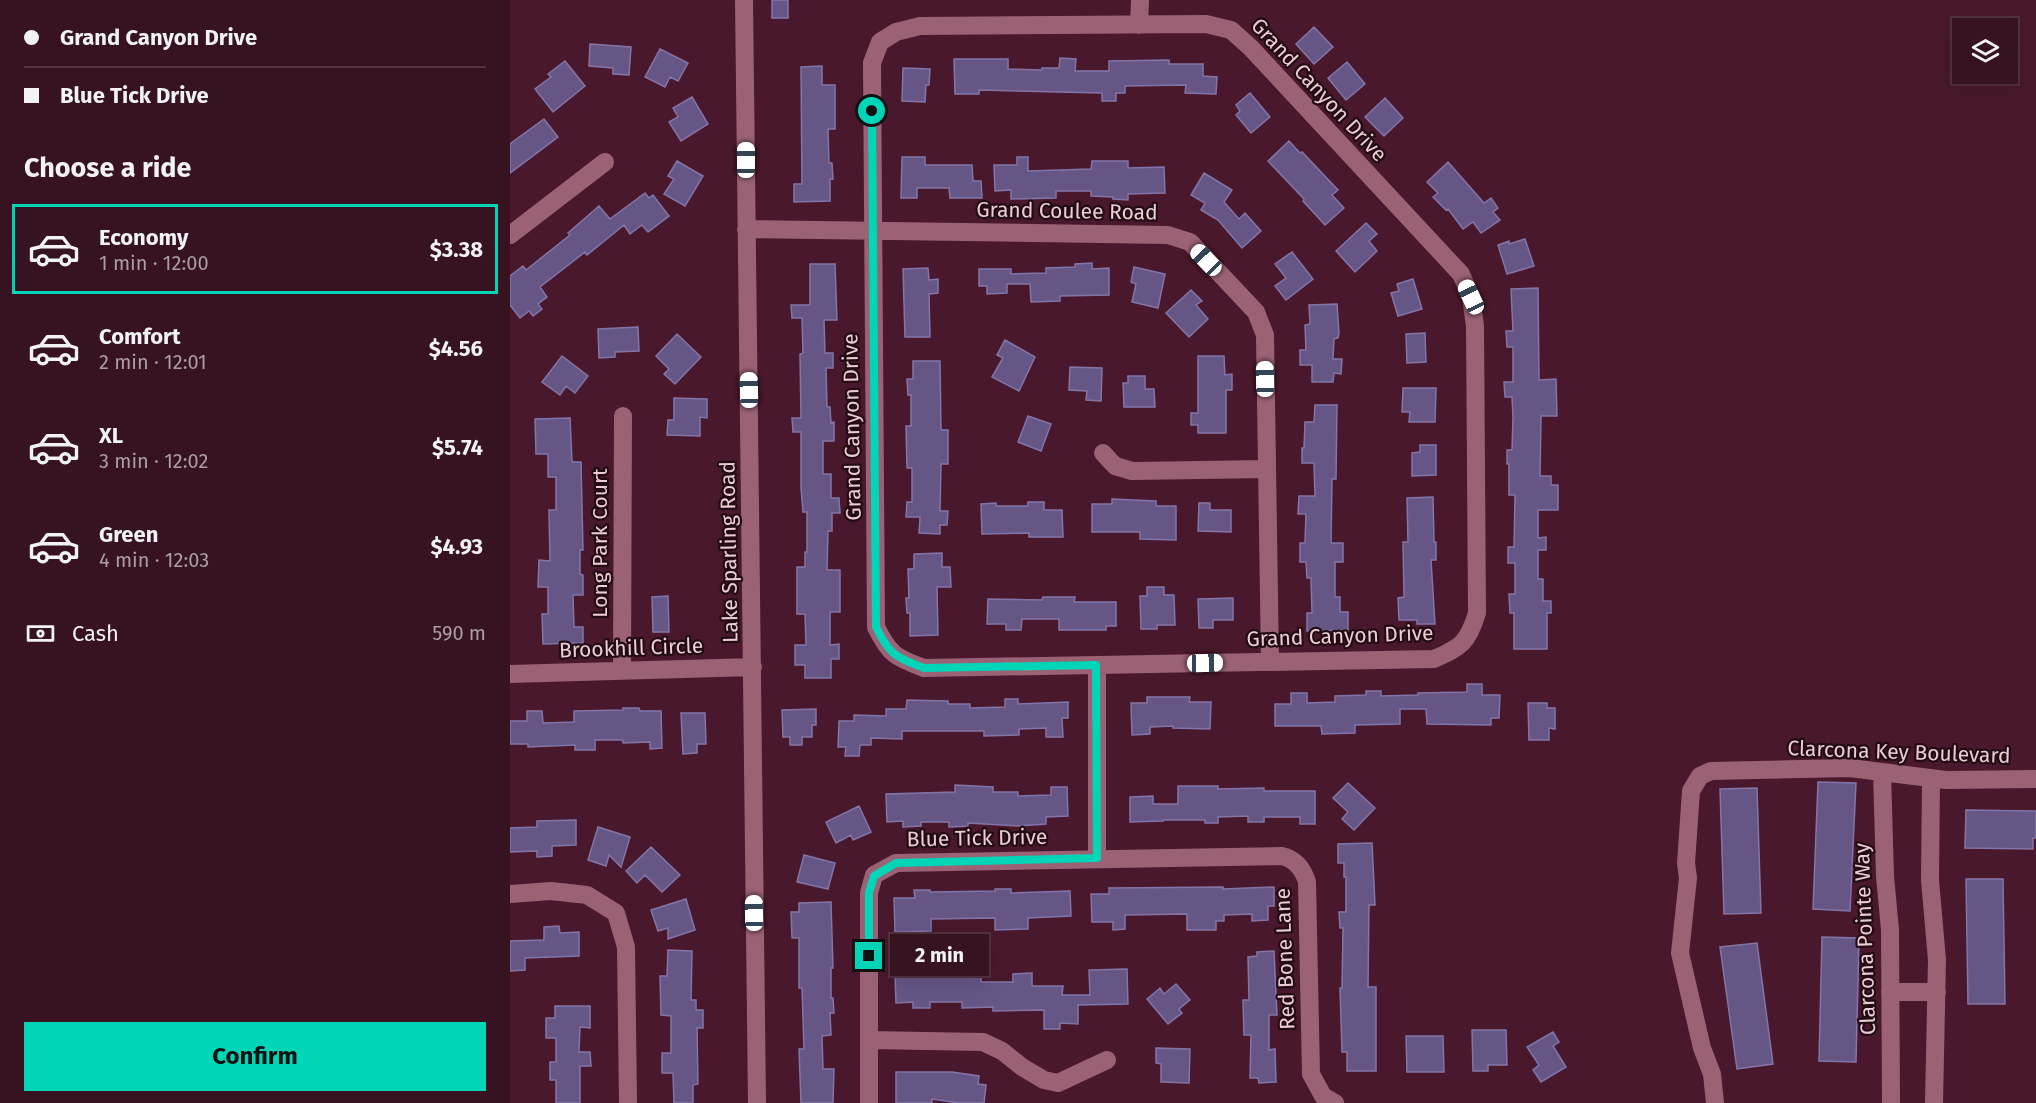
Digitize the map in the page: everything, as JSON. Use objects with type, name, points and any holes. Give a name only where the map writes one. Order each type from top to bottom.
[{"type":"street","name":"Lake Sparling Road","points":[[744,0],[757,1103]]},
{"type":"street","points":[[1139,26],[1140,0]]},
{"type":"street","name":"Grand Canyon Drive","points":[[1206,24],[1231,30],[1251,48],[1461,274],[1471,297],[1475,326],[1477,613],[1471,633],[1457,649],[1434,659],[924,668],[904,661],[887,649],[876,627],[872,230],[872,63],[879,42],[896,32],[920,26],[1206,24]]},
{"type":"street","points":[[510,235],[605,162]]},
{"type":"street","name":"Grand Coulee Road","points":[[746,229],[1168,235],[1190,242],[1256,312],[1264,335],[1270,662]]},
{"type":"street","name":"Long Park Court","points":[[622,670],[623,416]]},
{"type":"street","points":[[1102,453],[1115,466],[1132,471],[1267,469]]},
{"type":"street","points":[[1096,665],[1097,858]]},
{"type":"street","name":"Brookhill Circle","points":[[510,674],[753,667]]},
{"type":"street","name":"Clarcona Key Boulevard","points":[[1714,1103],[1712,1074],[1702,1048],[1680,953],[1688,878],[1686,864],[1691,790],[1700,776],[1711,771],[1850,768],[1946,780],[2036,779]]},
{"type":"street","name":"Clarcona Pointe Way","points":[[1882,773],[1885,876],[1890,930],[1891,1103]]},
{"type":"street","points":[[1930,779],[1930,880],[1937,960],[1934,1103]]},
{"type":"street","name":"Red Bone Lane","points":[[1097,858],[1282,856],[1298,864],[1307,882],[1311,1074],[1323,1096],[1335,1103]]},
{"type":"street","name":"Blue Tick Drive","points":[[869,1103],[869,893],[874,876],[896,863],[1097,858]]},
{"type":"street","points":[[510,894],[551,891],[587,895],[616,913],[626,946],[628,1103]]},
{"type":"street","points":[[1890,992],[1936,992]]},
{"type":"street","points":[[869,1040],[983,1042],[1002,1051],[1022,1067],[1044,1080],[1058,1083],[1107,1060]]},
{"type":"building","points":[[772,0],[788,0],[788,18],[772,18]]},
{"type":"building","points":[[1314,27],[1333,47],[1314,64],[1296,44]]},
{"type":"building","points":[[590,44],[631,47],[629,75],[613,74],[613,68],[589,66]]},
{"type":"building","points":[[660,49],[688,63],[678,81],[670,77],[665,87],[645,77]]},
{"type":"building","points":[[1060,58],[1076,59],[1075,71],[1109,71],[1109,61],[1169,60],[1169,64],[1203,64],[1203,76],[1217,77],[1216,94],[1185,93],[1186,85],[1125,86],[1125,93],[1116,93],[1116,101],[1102,101],[1102,93],[979,90],[979,94],[955,94],[954,59],[1008,59],[1008,69],[1042,70],[1042,68],[1059,68]]},
{"type":"building","points":[[565,61],[585,86],[553,112],[535,89],[551,77],[548,74]]},
{"type":"building","points":[[1347,62],[1365,84],[1346,100],[1328,78]]},
{"type":"building","points":[[822,66],[822,85],[835,85],[835,129],[828,129],[829,163],[832,163],[833,179],[830,179],[830,201],[794,202],[794,184],[802,184],[801,67]]},
{"type":"building","points":[[903,68],[930,69],[925,102],[902,101]]},
{"type":"building","points":[[1250,93],[1270,117],[1251,133],[1236,115],[1240,111],[1236,105]]},
{"type":"building","points":[[692,97],[708,124],[681,141],[669,122],[678,117],[673,108]]},
{"type":"building","points":[[1385,98],[1403,118],[1384,136],[1365,117]]},
{"type":"building","points":[[544,119],[558,137],[510,173],[510,144]]},
{"type":"building","points":[[1289,141],[1338,190],[1332,195],[1344,208],[1325,225],[1268,161]]},
{"type":"building","points":[[902,157],[925,157],[925,165],[972,165],[973,181],[981,181],[982,198],[950,198],[949,188],[917,188],[917,198],[901,198]]},
{"type":"building","points":[[1017,157],[1028,157],[1028,171],[1091,169],[1092,161],[1128,161],[1128,168],[1164,167],[1165,193],[1128,194],[1128,200],[1091,196],[1091,191],[1056,191],[1056,198],[1011,199],[1011,190],[995,191],[994,165],[1017,165]]},
{"type":"building","points":[[677,161],[703,176],[685,206],[664,194],[674,179],[668,176]]},
{"type":"building","points":[[1448,162],[1484,203],[1491,198],[1498,208],[1493,212],[1500,220],[1481,233],[1473,222],[1463,229],[1448,209],[1446,210],[1433,197],[1438,193],[1427,182]]},
{"type":"building","points":[[1204,173],[1232,190],[1224,202],[1239,219],[1245,213],[1261,231],[1242,248],[1218,220],[1201,210],[1205,203],[1191,195]]},
{"type":"building","points":[[645,193],[649,198],[653,195],[669,216],[648,232],[642,225],[630,234],[624,225],[587,255],[585,252],[540,287],[547,297],[538,304],[542,309],[533,316],[529,311],[520,318],[510,305],[510,276],[523,266],[526,270],[570,235],[568,233],[599,206],[610,219]]},
{"type":"building","points":[[1366,223],[1377,234],[1369,241],[1377,251],[1355,272],[1336,251]]},
{"type":"building","points":[[1525,239],[1534,266],[1507,274],[1498,245]]},
{"type":"building","points":[[1292,252],[1313,279],[1286,300],[1275,286],[1286,278],[1275,264]]},
{"type":"building","points":[[1092,263],[1092,269],[1109,268],[1109,295],[1060,296],[1060,301],[1031,302],[1030,284],[1007,284],[1007,293],[987,294],[987,286],[979,286],[979,269],[1011,269],[1011,274],[1046,273],[1046,268],[1075,267],[1075,264]]},
{"type":"building","points":[[810,264],[835,264],[837,320],[824,320],[825,353],[833,353],[833,368],[826,368],[827,407],[830,407],[831,423],[834,422],[834,441],[823,441],[823,474],[831,474],[831,498],[839,498],[840,513],[832,513],[832,531],[828,531],[827,570],[840,570],[840,612],[830,612],[830,645],[839,644],[839,659],[831,659],[831,678],[805,678],[805,665],[795,665],[795,645],[806,645],[805,614],[797,614],[797,567],[805,567],[807,512],[803,512],[801,488],[801,432],[793,432],[792,418],[801,418],[802,318],[792,318],[791,305],[810,305]]},
{"type":"building","points":[[1134,267],[1165,274],[1158,308],[1132,302],[1136,284],[1131,282]]},
{"type":"building","points":[[928,268],[929,280],[938,279],[938,293],[929,294],[930,337],[905,337],[903,269]]},
{"type":"building","points":[[1413,279],[1422,309],[1398,316],[1391,293],[1399,291],[1397,284]]},
{"type":"building","points":[[1538,288],[1539,380],[1556,379],[1557,416],[1541,416],[1540,476],[1551,476],[1551,485],[1558,485],[1558,510],[1538,510],[1538,538],[1546,537],[1546,550],[1538,550],[1538,579],[1543,579],[1543,601],[1551,601],[1551,613],[1547,613],[1547,649],[1514,649],[1514,613],[1510,613],[1509,594],[1515,594],[1515,563],[1508,563],[1508,547],[1514,547],[1515,495],[1509,495],[1509,464],[1507,464],[1507,450],[1512,450],[1513,417],[1512,397],[1505,397],[1504,382],[1513,382],[1513,347],[1507,347],[1506,331],[1513,331],[1511,289]]},
{"type":"building","points":[[1191,290],[1202,301],[1196,305],[1208,319],[1189,337],[1166,313]]},
{"type":"building","points":[[1337,304],[1339,333],[1338,338],[1334,339],[1333,359],[1342,359],[1341,374],[1334,373],[1333,382],[1312,382],[1312,365],[1300,365],[1300,350],[1306,350],[1305,325],[1310,324],[1309,305]]},
{"type":"building","points":[[638,327],[639,351],[615,352],[615,357],[599,358],[598,329]]},
{"type":"building","points":[[1425,333],[1426,362],[1407,363],[1406,334]]},
{"type":"building","points":[[677,334],[701,357],[675,384],[664,374],[669,369],[656,356]]},
{"type":"building","points":[[1005,340],[1035,357],[1019,391],[992,377],[1003,358],[997,355]]},
{"type":"building","points":[[562,356],[588,376],[575,393],[566,386],[560,395],[542,382]]},
{"type":"building","points":[[1198,356],[1224,356],[1225,375],[1232,374],[1232,390],[1226,390],[1226,433],[1198,433],[1198,425],[1191,425],[1191,413],[1198,413]]},
{"type":"building","points":[[913,361],[940,361],[941,430],[948,430],[948,464],[941,464],[940,511],[948,511],[947,525],[940,525],[940,534],[919,533],[920,517],[906,517],[907,502],[912,502],[912,468],[907,468],[906,426],[911,426],[911,395],[908,395],[907,379],[913,379]]},
{"type":"building","points":[[1070,367],[1102,368],[1101,401],[1086,400],[1087,391],[1069,390]]},
{"type":"building","points":[[1128,376],[1145,376],[1145,389],[1154,389],[1155,407],[1124,407],[1123,383],[1128,383]]},
{"type":"building","points":[[1403,388],[1436,388],[1435,422],[1409,422],[1410,412],[1402,412]]},
{"type":"building","points":[[674,398],[707,399],[707,418],[700,417],[700,436],[667,435],[668,420],[674,420]]},
{"type":"building","points":[[1315,405],[1337,405],[1336,479],[1332,479],[1331,543],[1343,543],[1343,562],[1335,562],[1335,597],[1340,597],[1340,612],[1348,612],[1348,630],[1307,631],[1307,613],[1312,613],[1311,578],[1307,578],[1306,562],[1300,562],[1300,543],[1305,543],[1306,514],[1298,514],[1299,496],[1315,496],[1314,463],[1302,463],[1302,448],[1304,448],[1305,422],[1314,422]]},
{"type":"building","points":[[1028,416],[1051,424],[1041,451],[1018,442]]},
{"type":"building","points":[[570,418],[572,462],[581,462],[583,550],[580,550],[580,574],[583,575],[583,595],[573,595],[574,627],[583,627],[583,643],[543,644],[542,614],[548,614],[548,587],[538,587],[539,560],[550,561],[549,510],[556,510],[556,477],[548,477],[548,454],[536,454],[535,419]]},
{"type":"building","points":[[1420,445],[1436,445],[1436,475],[1412,476],[1412,453],[1420,452]]},
{"type":"building","points":[[1433,497],[1436,560],[1431,560],[1435,624],[1417,624],[1417,620],[1399,620],[1398,598],[1404,597],[1403,542],[1408,542],[1407,498]]},
{"type":"building","points":[[1112,499],[1156,501],[1156,506],[1176,506],[1176,540],[1140,539],[1140,532],[1092,532],[1092,504],[1112,504]]},
{"type":"building","points":[[1028,502],[1044,502],[1044,510],[1062,510],[1063,537],[1029,537],[1029,533],[982,534],[981,504],[1028,506]]},
{"type":"building","points":[[1199,503],[1210,503],[1210,510],[1231,510],[1231,532],[1198,531]]},
{"type":"building","points":[[942,553],[942,567],[950,567],[951,587],[937,587],[938,635],[910,636],[910,613],[907,613],[906,598],[909,598],[908,569],[914,569],[914,554]]},
{"type":"building","points":[[1147,587],[1164,587],[1164,595],[1174,595],[1175,625],[1157,625],[1157,629],[1141,629],[1140,596],[1147,596]]},
{"type":"building","points":[[668,596],[669,632],[653,632],[652,597]]},
{"type":"building","points":[[1043,597],[1075,597],[1074,602],[1116,602],[1116,626],[1106,626],[1106,630],[1059,630],[1059,619],[1022,619],[1021,630],[1006,630],[1006,624],[987,624],[988,599],[1042,600]]},
{"type":"building","points":[[1233,598],[1233,620],[1213,620],[1213,628],[1199,628],[1198,599]]},
{"type":"building","points":[[1467,684],[1482,684],[1482,695],[1500,695],[1499,718],[1491,718],[1491,725],[1427,724],[1426,709],[1400,709],[1400,724],[1355,725],[1355,733],[1322,734],[1321,726],[1275,726],[1275,704],[1291,704],[1291,693],[1307,693],[1307,703],[1335,702],[1335,696],[1366,695],[1366,691],[1381,691],[1381,696],[1467,692]]},
{"type":"building","points":[[1147,697],[1190,697],[1189,702],[1211,702],[1210,729],[1150,727],[1150,734],[1132,735],[1131,703],[1147,703]]},
{"type":"building","points":[[1005,699],[1018,699],[1018,704],[1068,702],[1068,718],[1062,718],[1063,737],[1046,737],[1046,728],[1019,729],[1019,735],[984,736],[984,731],[902,731],[902,739],[871,738],[871,745],[860,745],[859,756],[845,756],[846,747],[838,747],[839,721],[854,721],[854,715],[886,716],[886,709],[906,709],[907,700],[948,701],[948,704],[970,704],[970,708],[1005,707]]},
{"type":"building","points":[[1528,703],[1547,703],[1547,708],[1555,708],[1555,729],[1549,728],[1549,740],[1529,740]]},
{"type":"building","points":[[623,708],[661,711],[662,748],[650,749],[650,742],[623,743],[623,740],[595,740],[595,750],[575,750],[575,745],[528,747],[528,744],[510,744],[510,721],[527,721],[527,711],[542,711],[543,723],[574,722],[574,711],[623,710]]},
{"type":"building","points":[[816,709],[816,725],[812,725],[812,737],[802,737],[802,745],[790,745],[790,737],[783,737],[782,710]]},
{"type":"building","points":[[681,713],[705,713],[706,744],[697,744],[697,753],[683,754]]},
{"type":"building","points":[[1818,782],[1856,783],[1850,911],[1813,909]]},
{"type":"building","points":[[1348,783],[1375,808],[1354,830],[1342,819],[1348,812],[1333,798]]},
{"type":"building","points":[[955,785],[993,787],[993,792],[1018,792],[1018,796],[1051,795],[1051,787],[1067,787],[1068,816],[1046,817],[1046,824],[1018,826],[968,823],[968,826],[949,827],[949,822],[921,822],[921,826],[903,827],[903,821],[887,822],[886,794],[955,792]]},
{"type":"building","points":[[1178,786],[1218,786],[1218,789],[1264,788],[1264,791],[1315,791],[1315,824],[1300,824],[1300,817],[1264,817],[1264,822],[1248,822],[1248,816],[1218,817],[1218,823],[1205,823],[1205,820],[1130,822],[1130,797],[1153,796],[1153,804],[1178,804]]},
{"type":"building","points":[[1757,788],[1761,913],[1724,914],[1720,789]]},
{"type":"building","points":[[859,806],[871,832],[853,840],[851,835],[836,843],[826,822]]},
{"type":"building","points":[[1966,810],[2036,811],[2036,838],[2033,838],[2033,849],[1965,848]]},
{"type":"building","points":[[576,820],[576,845],[552,846],[552,856],[537,857],[537,851],[510,852],[510,828],[537,827],[537,821]]},
{"type":"building","points":[[598,827],[630,837],[621,867],[609,855],[606,866],[588,860]]},
{"type":"building","points":[[1372,843],[1375,905],[1369,905],[1368,987],[1376,987],[1376,1071],[1347,1071],[1347,1052],[1342,1052],[1340,988],[1342,988],[1343,928],[1340,928],[1339,912],[1346,912],[1346,877],[1344,877],[1344,863],[1338,863],[1338,844]]},
{"type":"building","points":[[651,847],[680,875],[662,892],[645,875],[637,883],[626,871]]},
{"type":"building","points":[[804,855],[835,863],[828,889],[797,882]]},
{"type":"building","points":[[1966,879],[2003,879],[2005,1004],[1968,1004]]},
{"type":"building","points":[[1223,887],[1223,889],[1274,887],[1274,906],[1268,906],[1268,920],[1252,921],[1252,914],[1224,915],[1224,921],[1216,921],[1216,930],[1187,930],[1187,914],[1125,915],[1125,929],[1113,930],[1113,922],[1092,922],[1091,894],[1109,894],[1109,888]]},
{"type":"building","points":[[995,889],[1011,889],[1011,893],[1070,891],[1071,916],[1028,918],[1028,929],[995,930],[995,918],[931,919],[931,931],[895,932],[894,898],[915,898],[914,890],[930,890],[930,892],[995,891]]},
{"type":"building","points":[[686,899],[695,930],[668,939],[668,928],[658,931],[651,910]]},
{"type":"building","points":[[831,902],[833,968],[831,968],[831,998],[833,998],[834,1013],[830,1013],[831,1035],[822,1036],[823,1069],[834,1069],[833,1103],[801,1103],[799,1049],[804,1049],[802,988],[799,988],[799,938],[792,938],[791,912],[799,912],[799,903]]},
{"type":"building","points":[[559,926],[560,933],[579,932],[579,956],[525,958],[525,970],[510,971],[510,941],[544,940],[544,927]]},
{"type":"building","points":[[1822,937],[1859,938],[1856,1062],[1819,1061]]},
{"type":"building","points":[[1757,943],[1773,1064],[1737,1069],[1720,947]]},
{"type":"building","points":[[668,950],[692,951],[691,1000],[696,1000],[696,1010],[703,1010],[703,1028],[697,1028],[698,1084],[693,1085],[693,1103],[674,1103],[673,1073],[662,1073],[662,1053],[671,1053],[671,1016],[661,1015],[660,976],[667,976]]},
{"type":"building","points":[[1274,951],[1277,1015],[1269,1015],[1269,1050],[1275,1049],[1276,1082],[1259,1083],[1258,1078],[1250,1078],[1251,1035],[1244,1035],[1243,1000],[1249,1000],[1248,957],[1257,956],[1257,952]]},
{"type":"building","points":[[929,966],[929,974],[981,973],[981,982],[1013,982],[1013,974],[1032,973],[1032,986],[1063,986],[1062,995],[1090,995],[1089,970],[1127,969],[1128,1004],[1078,1005],[1078,1024],[1060,1023],[1060,1029],[1044,1029],[1044,1010],[993,1011],[993,1007],[962,1008],[962,1002],[930,1002],[930,1008],[913,1008],[913,1002],[896,1003],[895,974],[912,974],[911,967]]},
{"type":"building","points":[[1176,984],[1190,1000],[1179,1009],[1182,1013],[1168,1024],[1147,999],[1160,988],[1164,994]]},
{"type":"building","points":[[555,1006],[590,1006],[590,1028],[580,1027],[579,1052],[590,1052],[591,1066],[580,1066],[580,1103],[556,1103],[556,1080],[550,1080],[550,1062],[556,1062],[556,1038],[546,1038],[546,1018],[555,1018]]},
{"type":"building","points":[[1472,1030],[1506,1030],[1507,1065],[1488,1065],[1488,1071],[1473,1071]]},
{"type":"building","points":[[1553,1032],[1559,1042],[1553,1046],[1566,1067],[1541,1082],[1533,1070],[1539,1065],[1527,1047]]},
{"type":"building","points":[[1406,1036],[1443,1036],[1444,1072],[1407,1072]]},
{"type":"building","points":[[1156,1048],[1190,1049],[1189,1083],[1161,1082],[1161,1064],[1156,1063]]},
{"type":"building","points":[[896,1072],[952,1072],[979,1076],[978,1084],[986,1085],[984,1103],[959,1103],[932,1099],[932,1103],[896,1103]]},
{"type":"route","points":[[869,956],[869,893],[874,876],[896,863],[1097,858],[1096,665],[924,668],[904,661],[887,649],[876,627],[872,111]]}]
